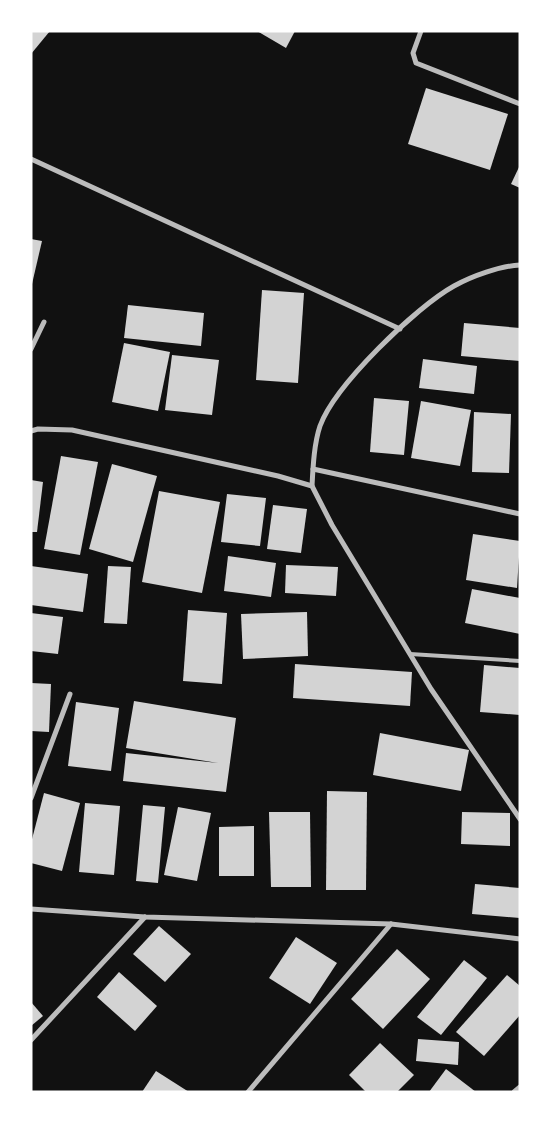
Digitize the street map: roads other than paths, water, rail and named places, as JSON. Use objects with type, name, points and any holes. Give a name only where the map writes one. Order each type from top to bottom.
[{"type":"street","points":[[421,31],[413,53],[416,63],[520,104]]},
{"type":"street","points":[[31,159],[400,329]]},
{"type":"street","points":[[519,263],[455,285],[400,329],[362,366],[334,400],[320,426],[312,469],[312,486],[332,525],[410,654],[520,819]]},
{"type":"street","points":[[31,349],[44,322]]},
{"type":"street","points":[[31,431],[38,429],[72,430],[278,476],[312,486]]},
{"type":"street","points":[[312,469],[520,514]]},
{"type":"street","points":[[31,798],[70,694]]},
{"type":"street","points":[[31,909],[145,916],[391,924],[520,939]]},
{"type":"street","points":[[31,1040],[145,916]]},
{"type":"street","points":[[248,1092],[391,924]]},
{"type":"street","points":[[514,1092],[520,1087]]},
{"type":"lane","points":[[410,654],[520,661]]}]
